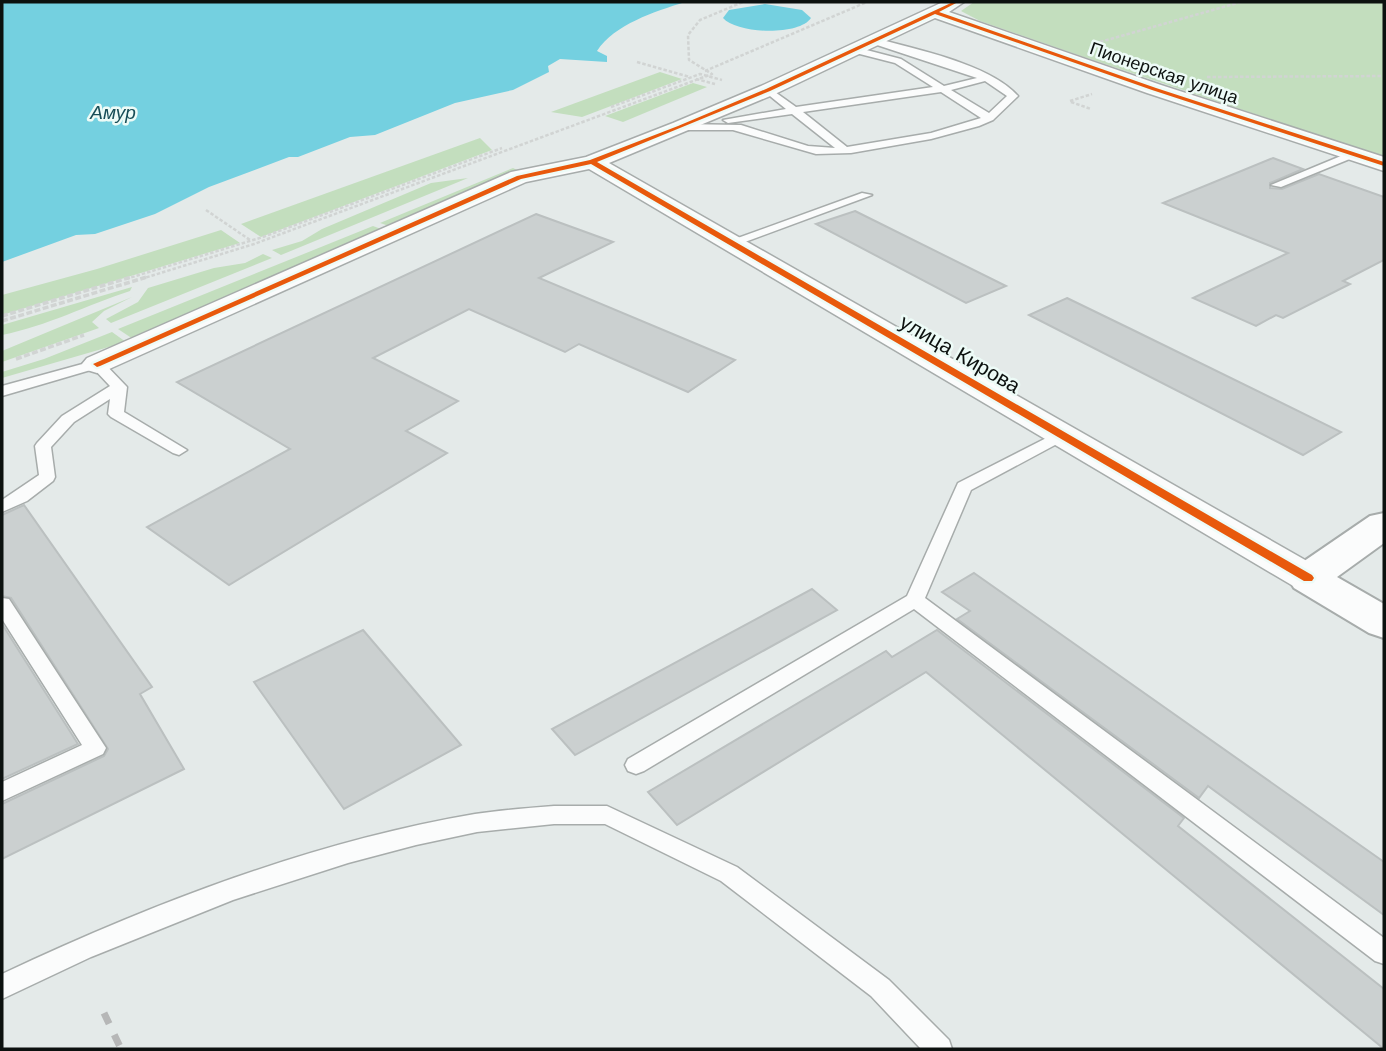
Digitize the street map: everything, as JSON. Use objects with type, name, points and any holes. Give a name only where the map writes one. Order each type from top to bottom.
[{"type":"main road","points":[[1308,579],[1384,526]]},
{"type":"main road","name":"улица Кирова","points":[[1308,579],[1384,623]]},
{"type":"street","points":[[97,364],[519,177],[592,162],[680,127],[768,90],[956,2]]},
{"type":"street","name":"Пионерская улица","points":[[934,12],[1384,164]]},
{"type":"street","name":"улица Кирова","points":[[592,162],[1308,579]]},
{"type":"lane","points":[[680,127],[748,129],[788,145],[819,151],[843,149],[927,136],[989,118],[1013,96],[1009,90],[987,78],[874,41]]},
{"type":"lane","points":[[855,50],[898,61],[989,118]]},
{"type":"lane","points":[[680,127],[942,89],[987,78]]},
{"type":"lane","points":[[768,90],[843,149]]},
{"type":"lane","points":[[1277,185],[1353,154]]},
{"type":"lane","points":[[730,243],[866,195]]},
{"type":"lane","points":[[2,391],[97,364],[119,387],[117,414],[179,450]]},
{"type":"lane","points":[[2,507],[47,477],[43,446],[68,419],[119,387]]},
{"type":"lane","points":[[636,765],[915,600],[964,488],[1062,435]]},
{"type":"lane","points":[[915,600],[1384,953]]},
{"type":"lane","points":[[2,604],[95,748],[2,792]]},
{"type":"lane","points":[[2,987],[82,949],[228,891],[348,853],[416,835],[477,823],[554,816],[607,815],[729,874],[880,988],[939,1049]]},
{"type":"path","points":[[2,316],[251,241],[690,77],[706,73],[712,74],[726,79],[706,73],[689,60],[685,47],[687,34],[697,21],[718,10],[743,2]]},
{"type":"path","points":[[2,321],[266,240],[695,79],[867,2]]},
{"type":"path","points":[[1056,54],[1241,2]]},
{"type":"path","points":[[637,62],[690,77]]},
{"type":"path","points":[[1197,77],[1384,76]]},
{"type":"path","points":[[695,79],[721,85]]},
{"type":"path","points":[[1091,109],[1070,102],[1132,81]]},
{"type":"path","points":[[206,210],[251,241]]},
{"type":"green space","points":[[974,2],[1384,2],[1384,157],[1081,56],[980,21],[961,11]]},
{"type":"green space","points":[[660,72],[682,79],[582,117],[551,112]]},
{"type":"green space","points":[[693,83],[707,87],[623,122],[605,116]]},
{"type":"green space","points":[[480,138],[492,150],[261,237],[241,224]]},
{"type":"green space","points":[[513,168],[517,170],[389,226],[380,223]]},
{"type":"green space","points":[[468,178],[281,255],[272,250],[302,241],[322,229],[431,183]]},
{"type":"green space","points":[[373,226],[381,229],[133,339],[118,329]]},
{"type":"green space","points":[[221,230],[240,243],[2,315],[2,295],[97,269]]},
{"type":"green space","points":[[263,254],[272,258],[111,323],[106,319],[138,302],[148,288],[214,268],[245,263]]},
{"type":"green space","points":[[132,287],[130,291],[51,321],[2,335],[2,325]]},
{"type":"green space","points":[[132,297],[104,311],[92,322],[99,328],[2,362],[2,351]]},
{"type":"green space","points":[[112,332],[126,342],[2,378],[2,372],[44,359]]},
{"type":"water","name":"Амур","points":[[2,2],[685,2],[636,20],[614,33],[597,51],[607,56],[607,62],[560,59],[548,66],[549,72],[513,90],[455,103],[375,135],[350,137],[298,157],[289,157],[209,187],[155,214],[95,234],[76,235],[2,262]]},
{"type":"water","points":[[765,4],[802,10],[811,18],[794,28],[768,31],[741,27],[723,18],[729,10]]},
{"type":"building","points":[[1273,158],[1303,169],[1270,183],[1270,188],[1282,189],[1319,174],[1384,197],[1384,260],[1343,281],[1350,284],[1283,318],[1276,315],[1256,326],[1193,298],[1288,253],[1163,203]]},
{"type":"building","points":[[855,211],[1006,286],[966,303],[816,224]]},
{"type":"building","points":[[536,214],[613,242],[539,278],[735,360],[688,392],[579,344],[565,352],[469,309],[373,358],[458,401],[406,431],[447,453],[229,585],[147,527],[290,449],[177,382]]},
{"type":"building","points":[[1067,298],[1341,432],[1303,455],[1029,315]]},
{"type":"building","points":[[24,505],[152,687],[140,694],[184,769],[2,859],[2,804],[104,756],[108,749],[11,598],[2,596],[2,515]]},
{"type":"building","points":[[974,573],[1384,862],[1384,915],[1208,786],[1199,798],[957,619],[970,611],[942,592]]},
{"type":"building","points":[[812,589],[837,610],[575,755],[552,729]]},
{"type":"building","points":[[2,624],[78,744],[2,779]]},
{"type":"building","points":[[363,630],[461,745],[344,809],[254,682]]},
{"type":"building","points":[[937,630],[1184,818],[1178,826],[1384,989],[1384,1049],[926,672],[677,825],[648,792],[886,651],[892,657]]},
{"type":"railway","points":[[104,1013],[121,1049]]},
{"type":"cycle path","points":[[97,364],[519,177],[592,162],[680,127],[768,90],[956,2]]},
{"type":"cycle path","points":[[934,12],[1154,89],[1384,164]]},
{"type":"cycle path","points":[[592,162],[1308,578]]}]
